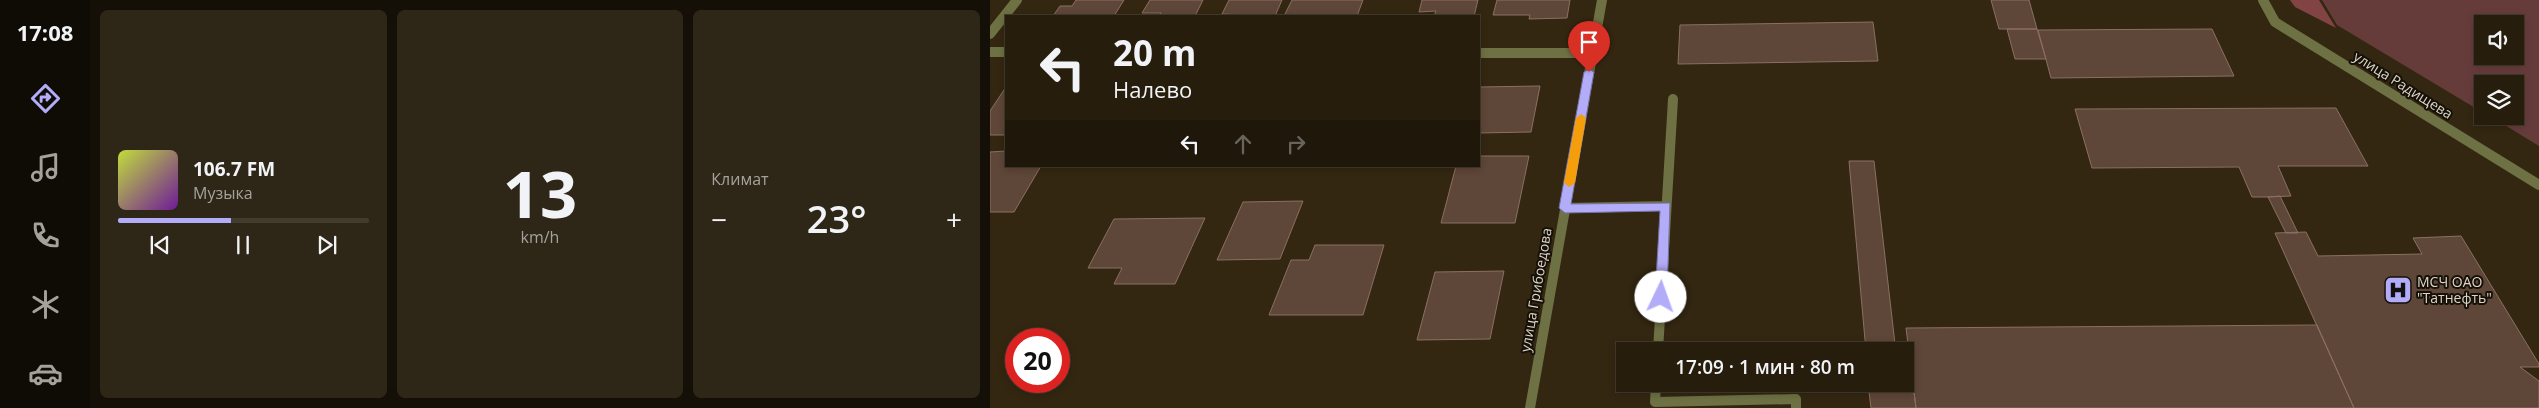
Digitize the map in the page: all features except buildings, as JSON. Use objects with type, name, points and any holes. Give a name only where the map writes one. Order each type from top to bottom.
[{"type":"street","points":[[1005,15],[1017,0]]},
{"type":"street","name":"улица Грибоедова","points":[[1530,408],[1602,0]]},
{"type":"street","name":"улица Радищева","points":[[2263,0],[2275,22],[2539,185]]},
{"type":"street","points":[[990,34],[1005,15]]},
{"type":"street","points":[[990,52],[1005,52]]},
{"type":"street","points":[[1480,52],[1593,53]]},
{"type":"street","points":[[1658,342],[1673,99]]},
{"type":"street","points":[[1565,208],[1666,206]]},
{"type":"street","points":[[1656,392],[1655,402],[1796,399],[1796,408]]},
{"type":"shaded area","points":[[2290,0],[2319,0],[2336,28],[2295,7]]},
{"type":"shaded area","points":[[2322,0],[2539,0],[2539,146],[2505,125],[2524,125],[2524,75],[2474,75],[2474,107],[2337,25]]},
{"type":"slow traffic","points":[[1569,183],[1581,118]]},
{"type":"place","name":"МСЧ ОАО \"Татнефть\"","points":[[2398,290]]},
{"type":"route","points":[[1589,72],[1565,208],[1666,206],[1661,297]]}]
